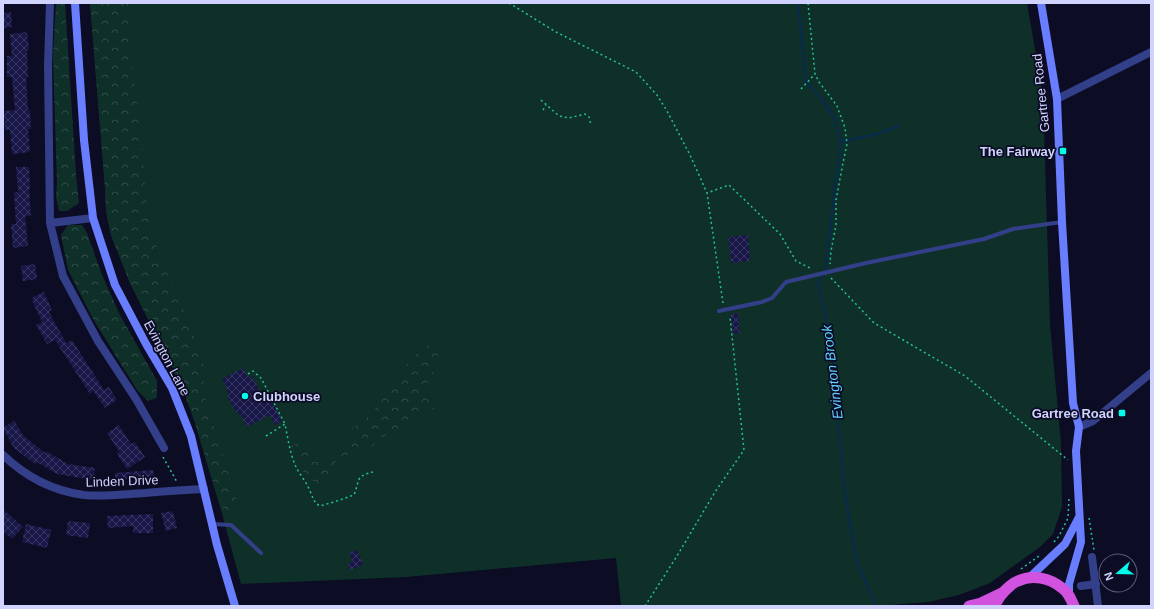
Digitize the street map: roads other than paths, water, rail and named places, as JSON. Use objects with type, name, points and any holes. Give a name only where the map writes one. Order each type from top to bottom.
[{"type":"highway","points":[[969,606],[981,603],[1002,592],[1017,581],[1030,577],[1047,579],[1062,588],[1071,601]]},
{"type":"highway","points":[[995,606],[1002,592]]},
{"type":"main road","name":"Evington Lane","points":[[76,3],[84,140],[93,218],[115,285],[172,388],[191,436],[217,545],[235,606]]},
{"type":"main road","name":"Gartree Road","points":[[1041,3],[1057,99],[1062,222],[1073,403],[1079,427],[1076,451],[1081,542],[1069,584],[1071,601]]},
{"type":"main road","name":"Gartree Road","points":[[1030,577],[1065,544],[1079,516]]},
{"type":"street","points":[[50,3],[48,66],[50,223],[63,276],[98,341],[136,399],[164,448]]},
{"type":"street","points":[[1057,99],[1151,52]]},
{"type":"street","points":[[50,223],[93,218]]},
{"type":"street","points":[[1079,427],[1093,421],[1151,373]]},
{"type":"street","name":"Linden Drive","points":[[3,455],[15,467],[32,478],[68,492],[86,495],[115,495],[204,489]]},
{"type":"street","points":[[1092,557],[1098,606]]},
{"type":"street","points":[[1081,586],[1096,584]]},
{"type":"lane","points":[[719,311],[762,302],[772,298],[786,282],[866,262],[984,239],[1013,229],[1062,222]]},
{"type":"lane","points":[[213,524],[231,525],[261,553]]},
{"type":"waterway","name":"Evington Brook","points":[[798,3],[806,81],[825,103],[834,118],[841,142],[825,270],[818,284],[832,345],[844,488],[856,559],[873,599],[874,606]]},
{"type":"waterway","points":[[841,142],[877,134],[900,125]]},
{"type":"place","name":"The Fairway","points":[[1063,151]]},
{"type":"place","name":"Clubhouse","points":[[245,396]]},
{"type":"place","name":"Gartree Road","points":[[1122,413]]}]
